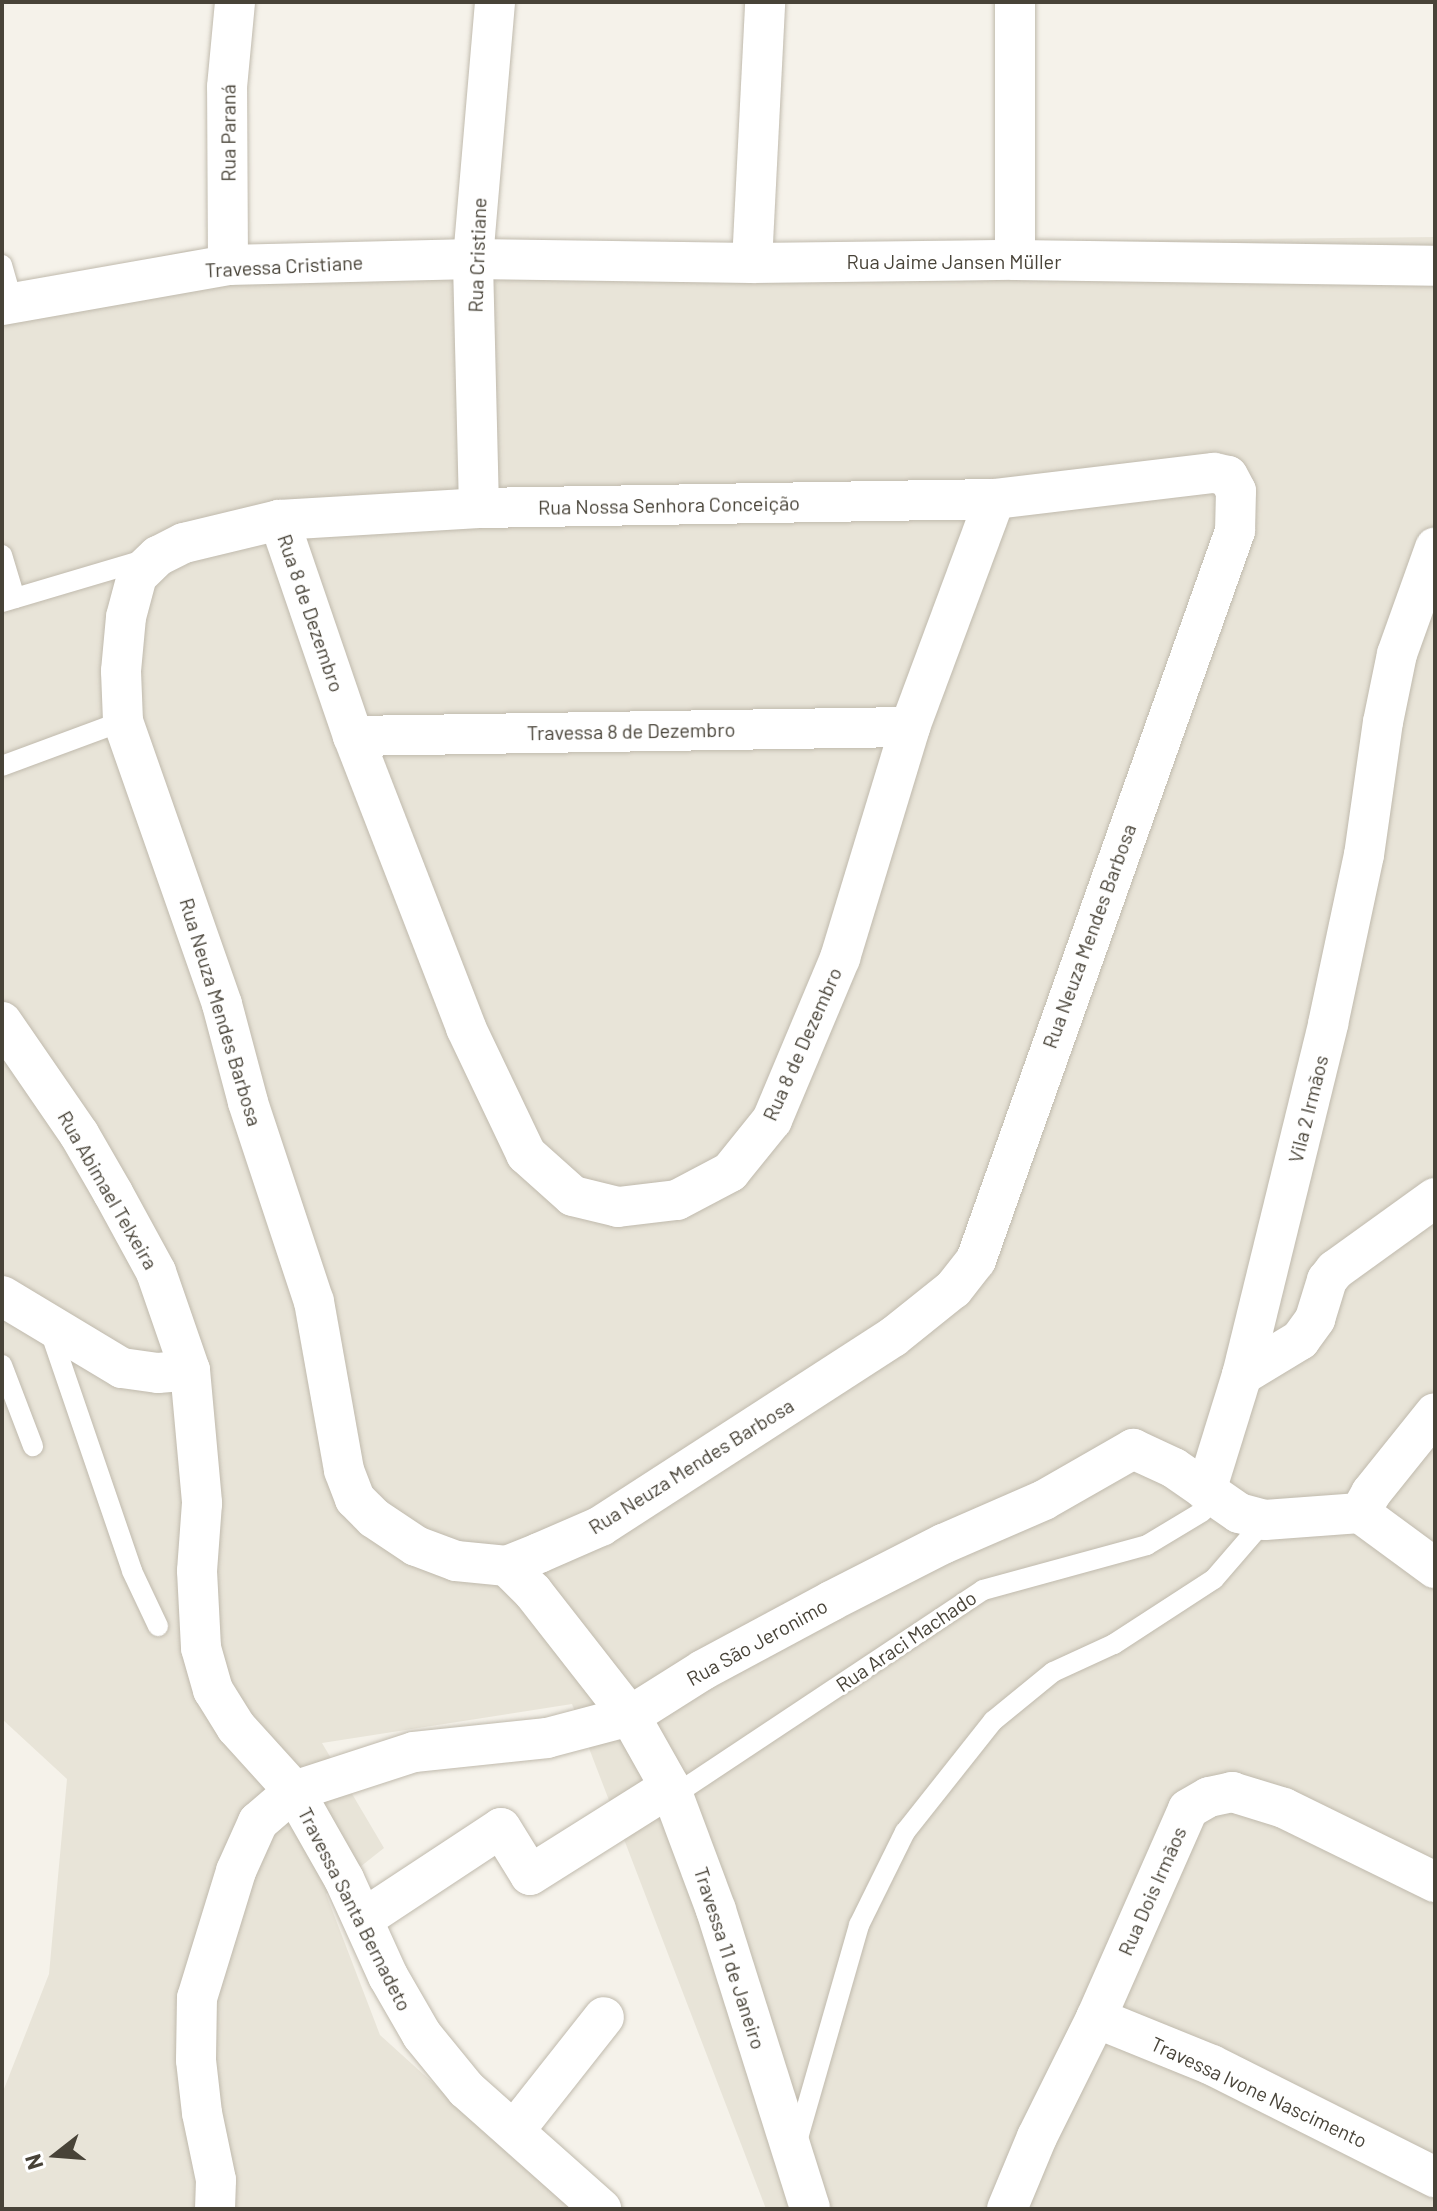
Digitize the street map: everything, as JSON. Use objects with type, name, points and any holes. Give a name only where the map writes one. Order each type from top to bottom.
[{"type":"street","name":"Rua Paraná","points":[[228,265],[227,87],[235,2]]},
{"type":"street","name":"Rua Cristiane","points":[[479,508],[473,259],[495,2]]},
{"type":"street","points":[[752,263],[765,2]]},
{"type":"street","points":[[1015,2],[1015,260]]},
{"type":"street","name":"Travessa Cristiane","points":[[7,304],[228,265],[473,259]]},
{"type":"street","name":"Rua Jaime Jansen Müller","points":[[473,259],[752,263],[1015,260],[1435,266]]},
{"type":"street","name":"Rua Nossa Senhora Conceição","points":[[148,566],[184,543],[279,520],[479,508],[995,499],[1214,473]]},
{"type":"street","name":"Rua Neuza Mendes Barbosa","points":[[148,566],[126,617],[121,671],[123,721],[222,1004],[248,1102],[314,1302],[344,1470],[355,1499],[374,1518],[416,1546],[456,1561],[507,1566],[601,1526],[880,1346],[953,1289],[976,1260],[1235,531],[1236,491],[1228,476],[1214,473]]},
{"type":"street","name":"Rua 8 de Dezembro","points":[[279,520],[353,736],[466,1028],[526,1154],[573,1196],[618,1207],[677,1200],[730,1172],[772,1120],[840,958],[910,727],[995,499]]},
{"type":"street","name":"Vila 2 Irmãos","points":[[1204,1501],[1242,1375],[1332,1009],[1364,855],[1383,722],[1397,654],[1435,548]]},
{"type":"street","name":"Travessa 8 de Dezembro","points":[[353,736],[910,727]]},
{"type":"street","name":"Rua Abimael Telxeira","points":[[2,1022],[79,1134],[156,1272],[190,1370]]},
{"type":"street","points":[[1242,1375],[1300,1340],[1315,1319],[1327,1280],[1335,1270],[1435,1198]]},
{"type":"street","points":[[2,1296],[122,1368],[158,1373],[190,1370]]},
{"type":"street","name":"Travessa Santa Bernadeto","points":[[190,1370],[202,1503],[197,1571],[201,1648],[213,1690],[236,1727],[294,1791],[363,1919],[388,1976],[422,2035],[466,2089],[601,2209]]},
{"type":"street","points":[[1360,1513],[1371,1493],[1435,1413]]},
{"type":"street","name":"Rua São Jeronimo","points":[[294,1791],[364,1765],[414,1752],[547,1738],[630,1716],[703,1670],[819,1608],[943,1544],[1044,1500],[1128,1450],[1141,1450],[1204,1501]]},
{"type":"street","points":[[1204,1501],[1265,1520],[1360,1513],[1435,1568]]},
{"type":"street","points":[[507,1566],[533,1592],[630,1716]]},
{"type":"street","name":"Travessa 11 de Janeiro","points":[[630,1716],[672,1791],[716,1910],[810,2209]]},
{"type":"street","points":[[215,2209],[216,2180],[202,2113],[196,2060],[197,1998],[236,1871],[258,1822],[294,1791]]},
{"type":"street","points":[[363,1919],[501,1828],[530,1875],[672,1791]]},
{"type":"street","name":"Rua Dois Irmãos","points":[[1092,2025],[1188,1809],[1209,1797],[1232,1792],[1284,1808],[1435,1882]]},
{"type":"street","points":[[514,2131],[604,2017]]},
{"type":"street","points":[[1007,2209],[1037,2137],[1092,2025]]},
{"type":"street","name":"Travessa Ivone Nascimento","points":[[1092,2025],[1212,2065],[1435,2177]]},
{"type":"lane","points":[[2,265],[7,304]]},
{"type":"lane","points":[[2,555],[9,600],[148,566]]},
{"type":"lane","points":[[2,766],[123,721]]},
{"type":"lane","points":[[47,1325],[132,1571],[158,1626]]},
{"type":"lane","points":[[2,1365],[33,1446]]},
{"type":"lane","name":"Rua Araci Machado","points":[[672,1791],[983,1590],[1147,1545],[1204,1501]]},
{"type":"lane","points":[[792,2157],[859,1925],[905,1832],[993,1721],[1053,1672],[1114,1644],[1214,1579],[1265,1520]]},
{"type":"shaded area","points":[[1435,237],[1435,2209],[766,2209],[572,1704],[322,1743],[384,1848],[326,1894],[380,2035],[572,2209],[2,2209],[2,2094],[49,1974],[67,1779],[2,1719],[2,290],[189,250]]}]
